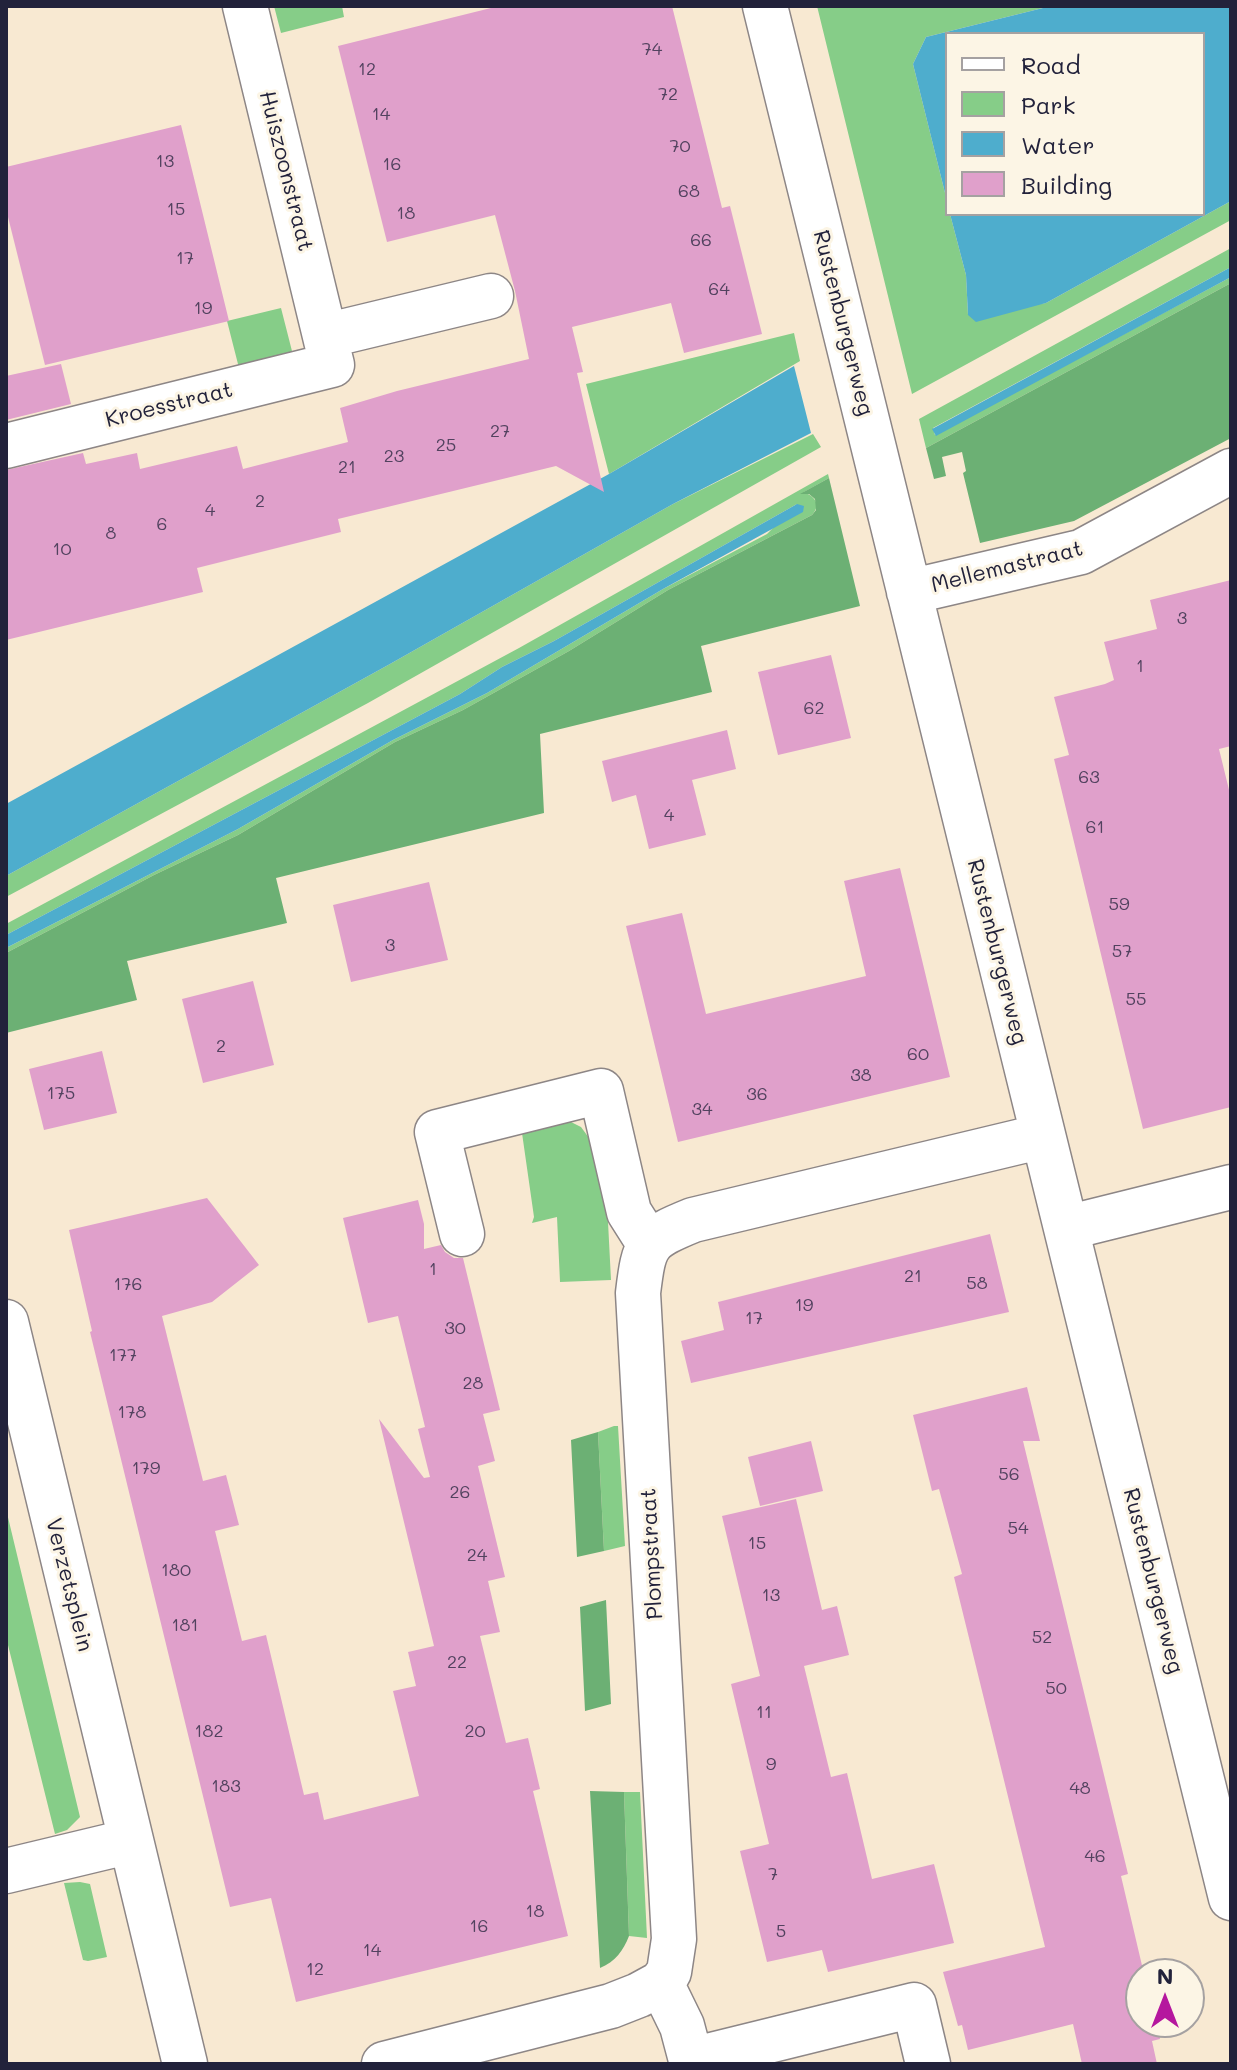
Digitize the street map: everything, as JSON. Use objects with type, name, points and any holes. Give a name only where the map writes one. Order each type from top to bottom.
[{"type":"street","name":"Huiszoonstraat","points":[[245,6],[329,350]]},
{"type":"street","name":"Rustenburgerweg","points":[[765,6],[1231,1898]]},
{"type":"street","points":[[329,350],[491,296]]},
{"type":"street","name":"Kroesstraat","points":[[6,446],[329,350]]},
{"type":"street","name":"Mellemastraat","points":[[909,592],[1081,552],[1231,471]]},
{"type":"street","points":[[462,1234],[437,1132],[601,1091],[629,1212],[648,1242],[667,1230],[693,1220],[1043,1136]]},
{"type":"street","points":[[1066,1228],[1231,1187]]},
{"type":"street","name":"Plompstraat","points":[[648,1242],[641,1264],[638,1293],[674,1939],[669,1972],[661,1983]]},
{"type":"street","name":"Verzetsplein","points":[[7,1328],[185,2064]]},
{"type":"street","points":[[6,1871],[131,1841]]},
{"type":"street","points":[[384,2064],[611,2006],[661,1983],[682,2026],[692,2062],[914,2005],[928,2064]]},
{"type":"green space","points":[[274,6],[342,6],[344,17],[281,33]]},
{"type":"green space","points":[[817,6],[1051,6],[926,37],[913,64],[945,193],[945,216],[951,216],[966,275],[968,315],[1046,303],[1231,201],[1231,220],[912,394]]},
{"type":"green space","points":[[1231,248],[1231,267],[933,428],[935,435],[1231,277],[1231,283],[926,448],[919,419]]},
{"type":"green space","points":[[1231,283],[1231,438],[1074,521],[980,543],[963,473],[966,471],[962,452],[942,457],[946,476],[934,479],[926,448]]},
{"type":"green space","points":[[281,308],[293,355],[239,368],[227,321]]},
{"type":"green space","points":[[794,333],[800,361],[609,474],[586,384]]},
{"type":"green space","points":[[813,434],[821,447],[368,703],[6,897],[6,876],[673,504]]},
{"type":"green space","points":[[828,474],[829,478],[804,492],[816,501],[812,515],[668,590],[569,651],[463,710],[395,742],[238,835],[154,875],[6,953],[6,948],[238,829],[393,740],[487,693],[663,589],[767,534],[797,504],[502,667],[460,694],[6,935],[6,924],[519,648]]},
{"type":"green space","points":[[829,478],[860,606],[701,646],[712,692],[540,734],[544,813],[276,878],[287,923],[127,961],[137,1000],[6,1033],[6,953],[154,875],[238,835],[395,742],[463,710],[569,651],[668,590],[812,515],[816,510],[815,499],[809,494],[800,494]]},
{"type":"green space","points":[[562,1122],[581,1127],[592,1142],[608,1222],[611,1280],[560,1282],[557,1217],[532,1223],[534,1217],[522,1133]]},
{"type":"green space","points":[[618,1426],[625,1546],[604,1551],[598,1432]]},
{"type":"green space","points":[[598,1432],[604,1551],[577,1557],[571,1440]]},
{"type":"green space","points":[[6,1509],[80,1817],[67,1830],[55,1834],[6,1637]]},
{"type":"green space","points":[[606,1600],[611,1704],[585,1711],[580,1607]]},
{"type":"green space","points":[[590,1791],[624,1792],[629,1936],[618,1955],[600,1968]]},
{"type":"green space","points":[[624,1792],[640,1792],[647,1938],[629,1936]]},
{"type":"green space","points":[[64,1883],[90,1884],[107,1957],[83,1960]]},
{"type":"water","points":[[1051,6],[1231,6],[1231,201],[1205,215],[1205,32],[946,32]]},
{"type":"water","points":[[945,32],[945,193],[913,64],[926,37]]},
{"type":"water","points":[[951,216],[1204,216],[1046,303],[976,322],[968,315],[966,275]]},
{"type":"water","points":[[1231,267],[1231,277],[936,436],[932,429]]},
{"type":"water","points":[[794,366],[811,433],[673,504],[6,876],[6,804],[609,474]]},
{"type":"water","points":[[797,504],[804,506],[803,512],[663,589],[487,693],[393,740],[238,829],[6,948],[6,935],[460,694],[502,667]]},
{"type":"building","points":[[499,6],[672,6],[722,208],[730,206],[762,334],[684,353],[671,303],[572,327],[583,372],[577,373],[604,492],[556,466],[338,519],[341,532],[197,568],[203,592],[6,640],[6,470],[83,453],[86,464],[137,453],[140,469],[237,446],[243,469],[348,442],[340,408],[529,359],[495,215],[387,242],[338,46]]},
{"type":"building","points":[[181,125],[229,321],[45,365],[6,209],[6,167]]},
{"type":"building","points":[[61,364],[71,404],[6,420],[6,376]]},
{"type":"building","points":[[1231,580],[1231,746],[1219,749],[1231,798],[1231,1107],[1143,1129],[1054,759],[1069,755],[1054,697],[1114,680],[1104,642],[1157,629],[1150,600]]},
{"type":"building","points":[[831,655],[851,738],[778,755],[758,672]]},
{"type":"building","points":[[727,730],[736,769],[692,780],[706,835],[649,849],[636,795],[612,802],[602,761]]},
{"type":"building","points":[[900,868],[950,1077],[678,1142],[626,926],[682,913],[706,1014],[866,976],[844,881]]},
{"type":"building","points":[[429,882],[448,960],[351,982],[333,905]]},
{"type":"building","points":[[253,981],[274,1065],[203,1083],[182,999]]},
{"type":"building","points":[[102,1051],[117,1113],[44,1130],[29,1069]]},
{"type":"building","points":[[207,1198],[259,1265],[212,1302],[162,1316],[203,1481],[226,1475],[239,1525],[215,1531],[242,1641],[266,1635],[304,1795],[318,1792],[324,1820],[419,1796],[393,1691],[416,1686],[408,1652],[434,1646],[379,1419],[424,1478],[430,1477],[418,1429],[425,1427],[398,1316],[368,1323],[343,1218],[418,1200],[424,1224],[424,1249],[441,1245],[454,1258],[463,1258],[500,1410],[483,1414],[495,1461],[478,1466],[505,1577],[488,1581],[500,1632],[480,1636],[506,1743],[528,1738],[540,1789],[533,1791],[568,1936],[296,2002],[271,1898],[230,1907],[90,1332],[69,1230]]},
{"type":"building","points":[[990,1234],[1009,1312],[691,1383],[681,1341],[724,1330],[718,1302]]},
{"type":"building","points":[[1027,1387],[1040,1441],[1023,1441],[1128,1874],[1121,1876],[1140,1958],[1125,1958],[1125,2038],[1160,2038],[1152,2041],[1157,2064],[1082,2064],[1073,2024],[968,2050],[962,2025],[958,2026],[943,1972],[1045,1947],[954,1577],[962,1574],[939,1489],[932,1491],[913,1415]]},
{"type":"building","points":[[811,1441],[823,1491],[760,1506],[748,1457]]},
{"type":"building","points":[[796,1499],[822,1610],[837,1606],[849,1655],[804,1666],[831,1777],[847,1773],[872,1879],[934,1864],[954,1943],[828,1972],[822,1950],[767,1962],[740,1851],[769,1844],[731,1684],[760,1676],[722,1516]]}]
